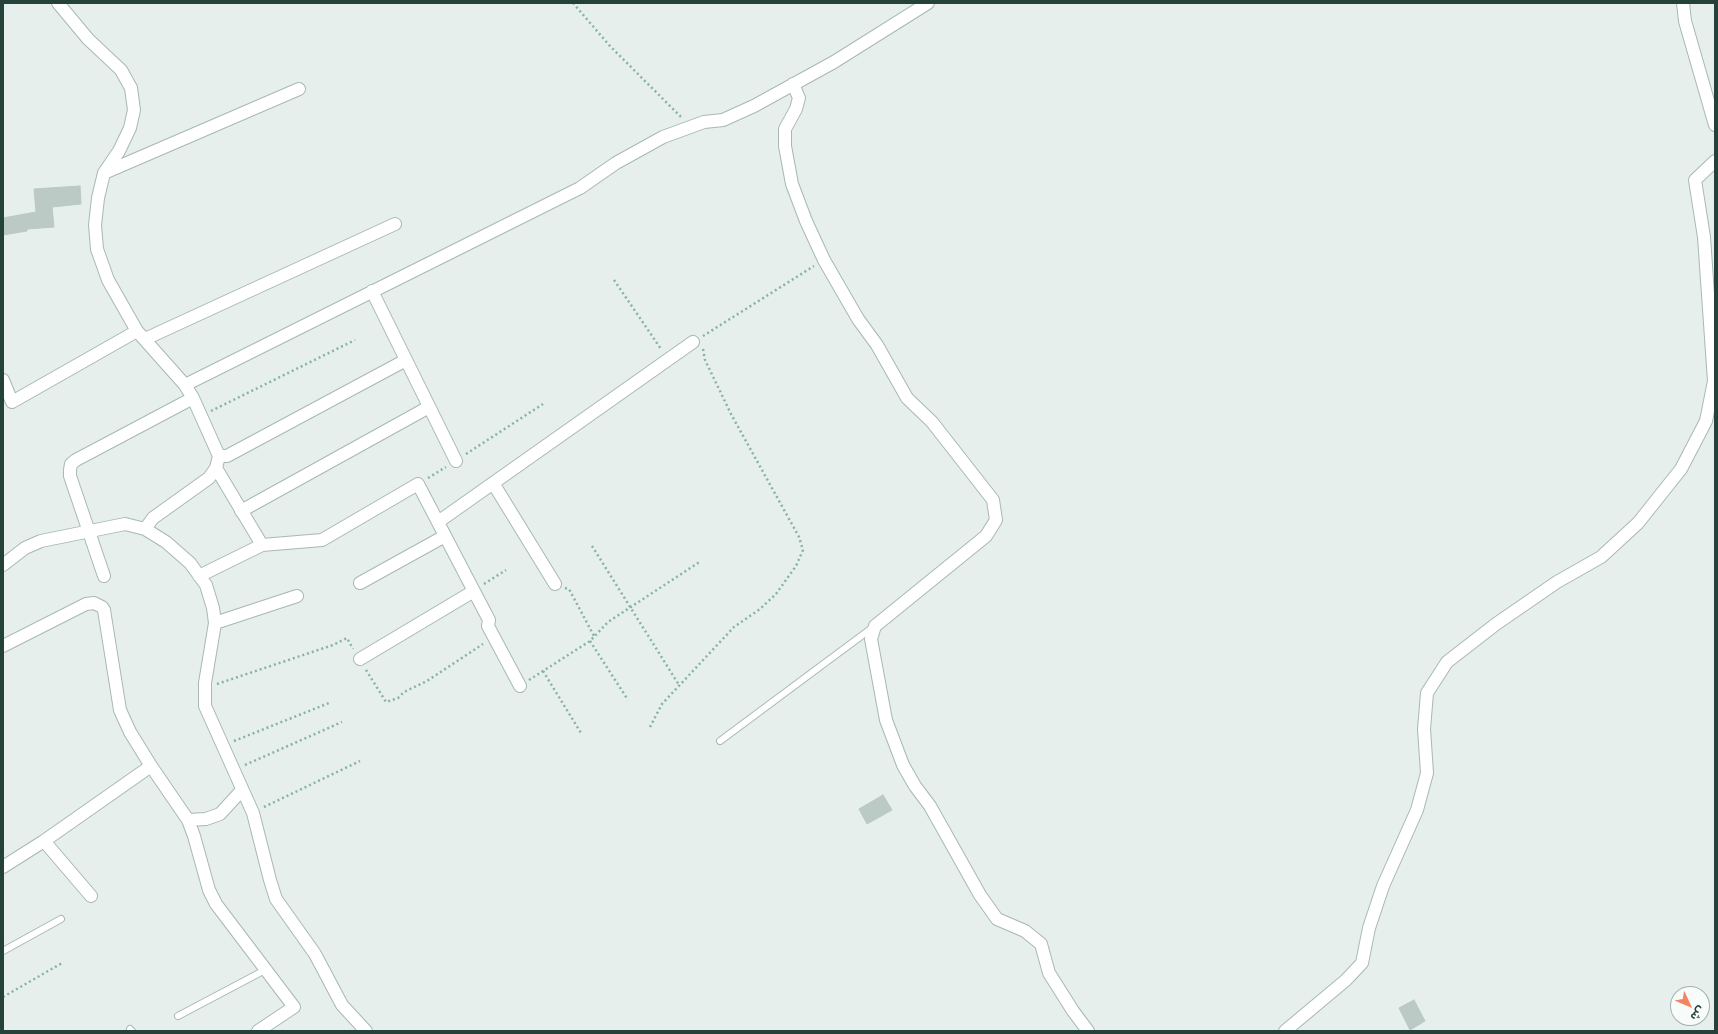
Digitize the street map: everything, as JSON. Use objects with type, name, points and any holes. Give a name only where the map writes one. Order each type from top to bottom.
[{"type":"street","points":[[58,3],[88,39],[121,70],[131,88],[134,110],[130,128],[119,151],[104,173],[94,225],[97,249],[108,280],[141,335],[185,385],[202,415],[219,456],[216,468],[209,478],[153,518],[145,529]]},
{"type":"street","points":[[185,385],[580,188],[616,162],[663,137],[704,122],[723,120],[754,106],[834,62],[928,3]]},
{"type":"street","points":[[1683,3],[1685,21],[1715,125]]},
{"type":"street","points":[[793,84],[799,98],[796,109],[785,129],[785,146],[792,184],[806,221],[824,260],[858,319],[877,345],[907,398],[932,422],[993,500],[996,520],[986,536],[875,626],[871,639],[886,720],[903,765],[915,786],[930,806],[980,895],[997,919],[1025,931],[1041,944],[1050,973],[1073,1011],[1088,1031]]},
{"type":"street","points":[[104,173],[299,88]]},
{"type":"street","points":[[1285,1031],[1346,980],[1362,963],[1368,928],[1383,886],[1417,810],[1427,773],[1424,729],[1427,693],[1447,662],[1496,624],[1557,582],[1601,557],[1638,522],[1681,469],[1706,421],[1714,381],[1704,237],[1694,180],[1715,161]]},
{"type":"street","points":[[3,380],[12,402],[141,335],[395,224]]},
{"type":"street","points":[[372,291],[456,461]]},
{"type":"street","points":[[438,522],[668,359],[700,343]]},
{"type":"street","points":[[219,456],[227,456],[406,360]]},
{"type":"street","points":[[104,576],[70,473],[72,464],[76,460],[193,398]]},
{"type":"street","points":[[241,511],[429,407]]},
{"type":"street","points":[[216,468],[262,545]]},
{"type":"street","points":[[493,483],[556,584]]},
{"type":"street","points":[[199,576],[262,545],[322,540],[418,484],[474,590],[489,620],[488,626],[520,686]]},
{"type":"street","points":[[3,565],[25,548],[41,541],[125,524],[145,529],[166,542],[190,563],[206,585],[213,608],[215,623],[205,688],[205,706],[253,813],[276,899],[315,954],[342,1005],[366,1031]]},
{"type":"street","points":[[360,582],[445,536]]},
{"type":"street","points":[[360,659],[474,590]]},
{"type":"street","points":[[215,623],[297,596]]},
{"type":"street","points":[[3,646],[86,604],[94,603],[102,606],[107,618],[120,710],[130,732],[188,820],[209,890],[216,904],[294,1007],[258,1031]]},
{"type":"street","points":[[3,867],[44,841],[151,766]]},
{"type":"street","points":[[188,820],[206,819],[220,814],[242,790]]},
{"type":"street","points":[[44,841],[91,896]]},
{"type":"lane","points":[[720,741],[875,626]]},
{"type":"lane","points":[[3,951],[61,919]]},
{"type":"lane","points":[[178,1016],[265,970]]},
{"type":"path","points":[[574,3],[609,45],[692,127]]},
{"type":"path","points":[[650,727],[662,704],[679,685],[734,627],[760,609],[776,594],[796,566],[803,550],[799,537],[731,414],[705,360],[700,343],[705,335],[824,260]]},
{"type":"path","points":[[614,280],[668,359]]},
{"type":"path","points":[[700,343],[705,335]]},
{"type":"path","points":[[202,415],[355,340]]},
{"type":"path","points":[[418,484],[543,404]]},
{"type":"path","points":[[592,546],[679,685]]},
{"type":"path","points":[[520,686],[590,641],[608,622],[701,561]]},
{"type":"path","points":[[474,590],[506,570]]},
{"type":"path","points":[[556,584],[569,589],[594,636]]},
{"type":"path","points":[[205,688],[333,645],[347,638],[386,702],[398,698],[404,692],[427,681],[494,637]]},
{"type":"path","points":[[590,641],[628,700]]},
{"type":"path","points":[[544,671],[581,733]]},
{"type":"path","points":[[222,745],[329,703]]},
{"type":"path","points":[[234,770],[342,722]]},
{"type":"path","points":[[253,813],[360,761]]},
{"type":"path","points":[[3,997],[62,963]]},
{"type":"building","points":[[80,186],[81,204],[52,207],[54,227],[27,229],[27,231],[3,235],[3,218],[36,212],[34,189]]},
{"type":"building","points":[[883,795],[892,810],[867,824],[859,809]]},
{"type":"building","points":[[1414,1000],[1425,1021],[1410,1030],[1399,1008]]}]
